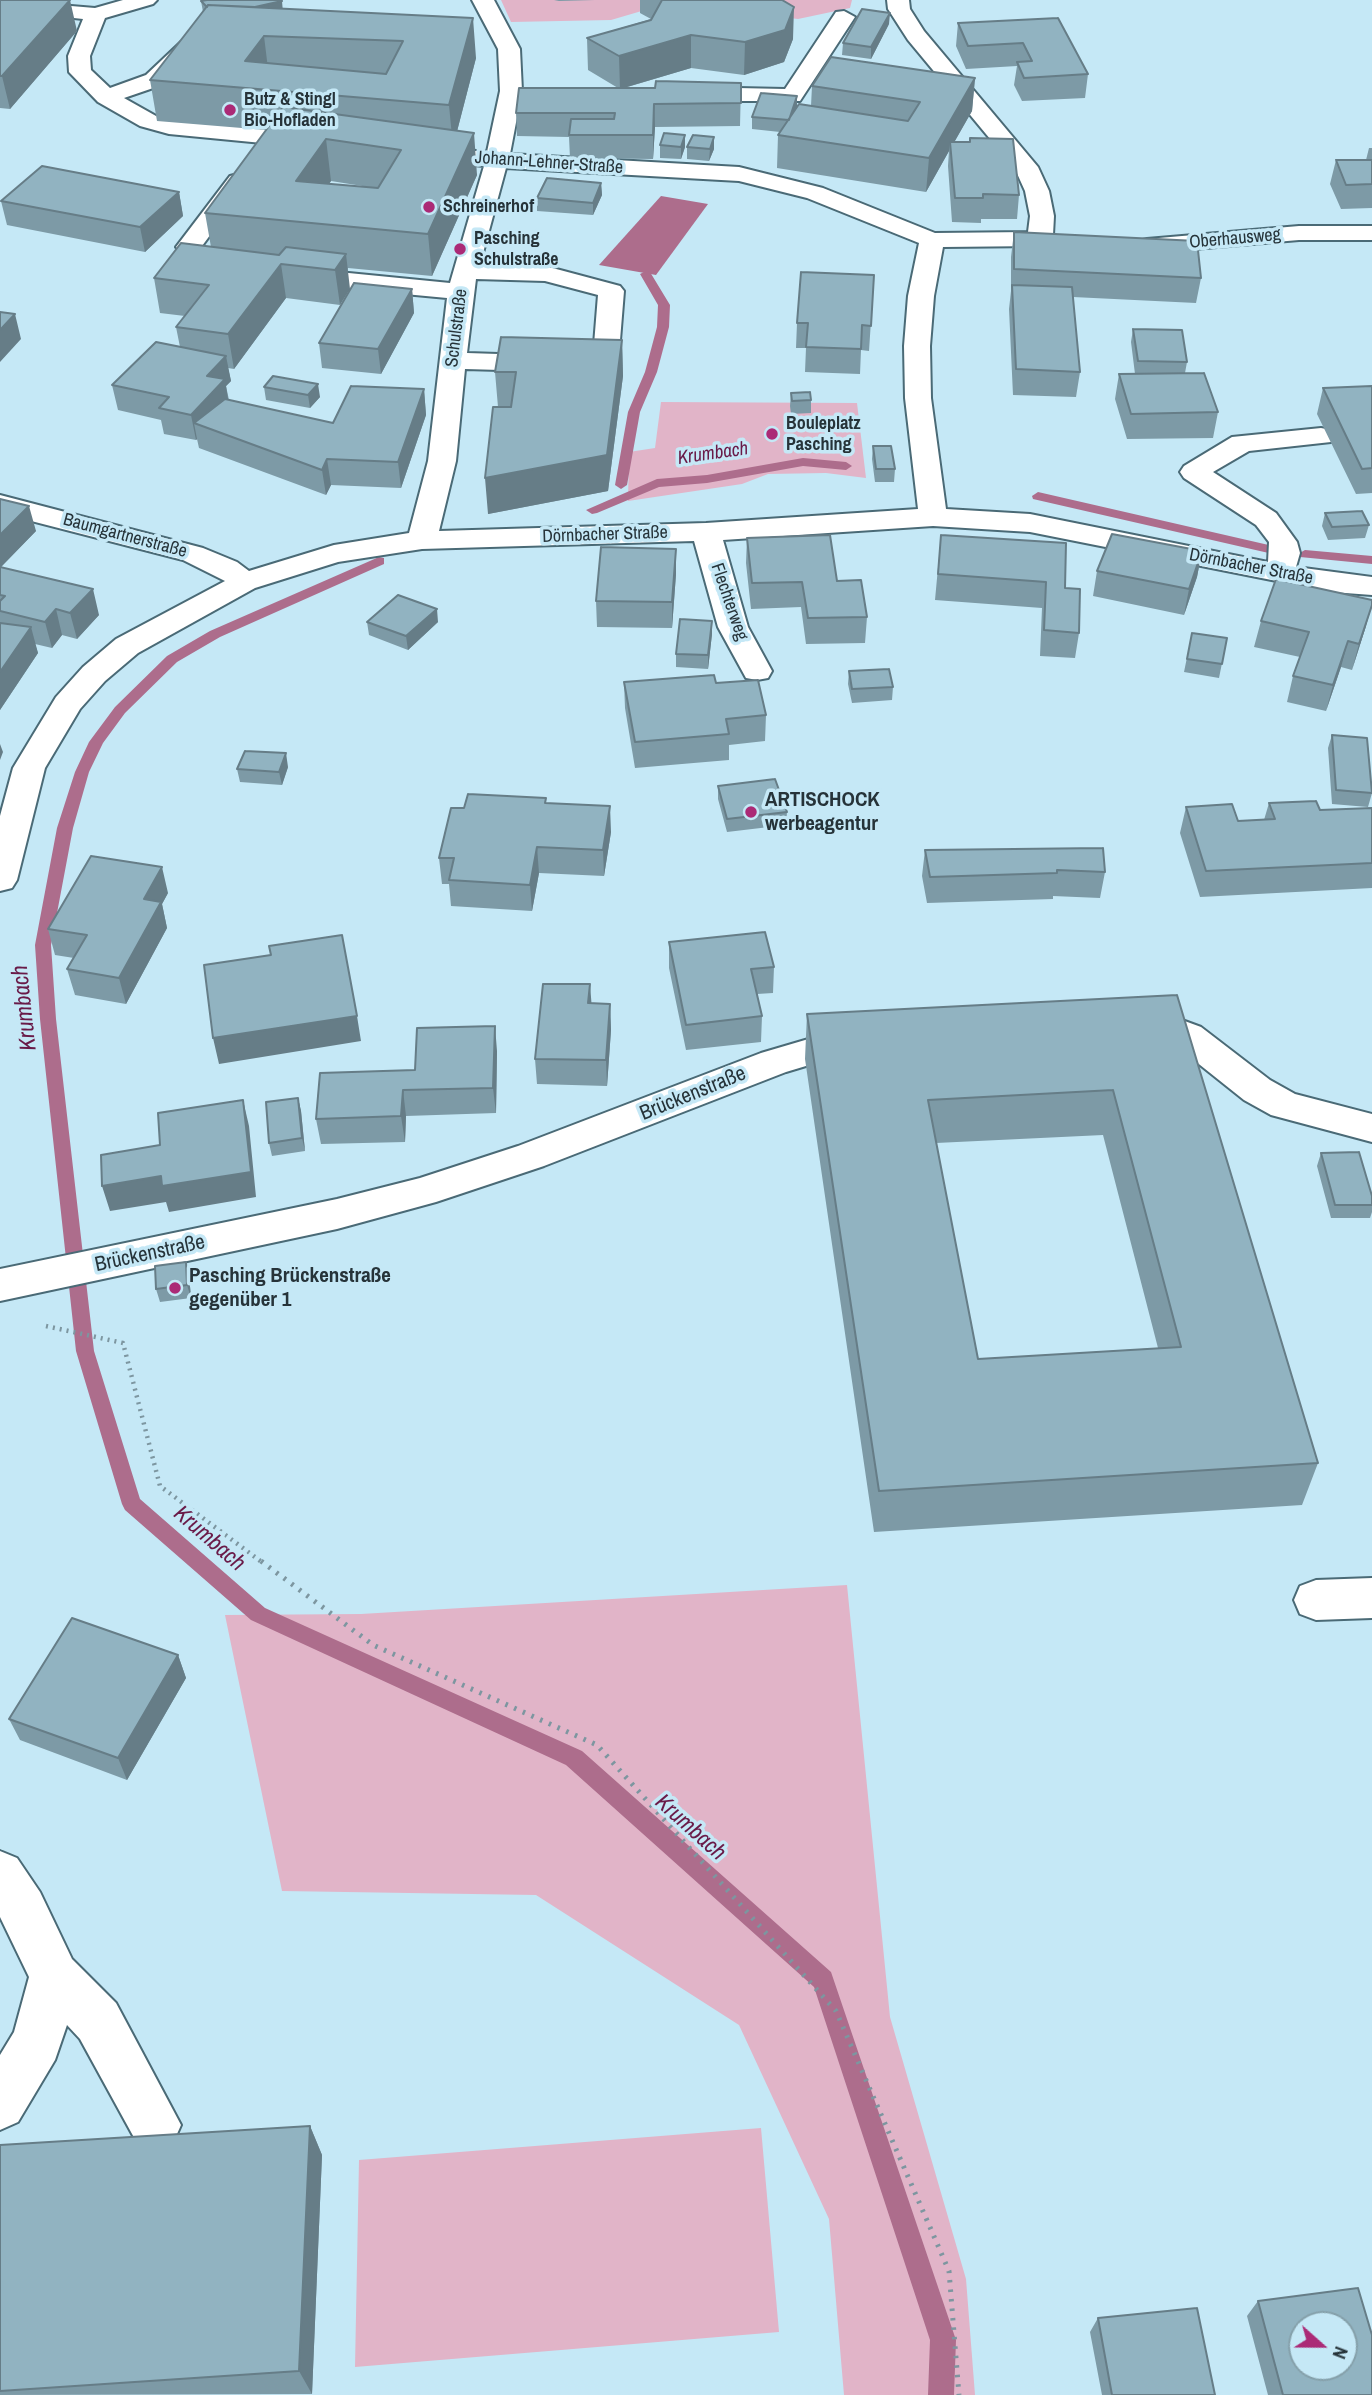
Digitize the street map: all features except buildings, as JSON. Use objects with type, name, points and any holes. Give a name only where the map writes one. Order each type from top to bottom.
[{"type":"street","points":[[0,4],[96,14],[146,0]]},
{"type":"street","name":"Schulstraße","points":[[422,540],[442,461],[463,281],[497,160],[511,91],[509,49],[482,0]]},
{"type":"street","points":[[898,0],[899,9],[916,35],[1026,167],[1037,191],[1042,216],[1040,239]]},
{"type":"street","points":[[96,14],[78,64],[86,81],[106,97],[157,124],[339,144]]},
{"type":"street","points":[[671,94],[792,96],[844,17]]},
{"type":"street","points":[[106,97],[154,80],[195,42],[207,40]]},
{"type":"street","points":[[511,91],[537,91]]},
{"type":"street","points":[[255,272],[207,263],[188,247],[270,137]]},
{"type":"street","name":"Johann-Lehner-Straße","points":[[394,150],[497,160],[716,172],[765,178],[815,193],[932,240]]},
{"type":"street","name":"Oberhausweg","points":[[1128,247],[1299,233],[1372,233]]},
{"type":"street","points":[[933,517],[918,398],[917,346],[921,296],[932,240],[1040,239],[1088,248]]},
{"type":"street","points":[[280,275],[463,281],[545,274],[611,291],[605,365],[453,361]]},
{"type":"street","points":[[1280,573],[1285,553],[1283,542],[1266,519],[1194,472],[1242,443],[1321,436]]},
{"type":"street","name":"Baumgartnerstraße","points":[[0,504],[193,554],[227,568],[245,582]]},
{"type":"street","name":"Dörnbacher Straße","points":[[2,864],[29,768],[67,704],[127,646],[245,582],[334,554],[422,540],[706,532],[933,517],[1030,523],[1280,573],[1372,586]]},
{"type":"street","name":"Flechterweg","points":[[706,532],[733,627],[757,671]]},
{"type":"street","points":[[1105,1013],[1140,1017],[1188,1036],[1257,1090],[1284,1105],[1372,1128]]},
{"type":"street","name":"Brückenstraße","points":[[0,1285],[337,1214],[422,1192],[531,1156],[774,1062],[824,1045],[895,1030]]},
{"type":"street","points":[[1316,1600],[1372,1598]]},
{"type":"street","points":[[0,1874],[23,1909],[54,1976],[98,2021],[155,2125]]},
{"type":"street","points":[[0,2104],[37,2042],[54,1976]]},
{"type":"path","points":[[48,1327],[123,1343],[160,1486],[373,1645],[597,1745],[836,2011],[949,2271],[959,2395]]},
{"type":"shaded area","points":[[501,0],[679,0],[611,20],[511,22]]},
{"type":"shaded area","points":[[687,0],[852,0],[850,8],[798,19],[714,9]]},
{"type":"shaded area","points":[[661,196],[708,204],[656,275],[599,265]]},
{"type":"shaded area","points":[[661,402],[857,403],[866,478],[826,473],[768,474],[742,484],[628,501],[629,452],[655,448]]},
{"type":"shaded area","points":[[847,1585],[890,2017],[966,2279],[975,2395],[844,2395],[829,2219],[739,2025],[536,1895],[282,1891],[225,1615],[361,1614]]},
{"type":"shaded area","points":[[761,2128],[779,2332],[355,2367],[359,2160]]},
{"type":"waterway","points":[[621,485],[634,412],[651,372],[663,327],[664,305],[646,274]]},
{"type":"waterway","name":"Krumbach","points":[[592,510],[657,483],[707,479],[803,462],[846,466]]},
{"type":"waterway","name":"Krumbach","points":[[1038,496],[1273,550]]},
{"type":"waterway","name":"Krumbach","points":[[1305,554],[1372,560]]},
{"type":"waterway","name":"Krumbach","points":[[379,561],[215,634],[172,659],[120,710],[96,742],[82,772],[65,828],[43,945],[48,1019],[85,1351],[132,1504],[258,1614],[574,1758],[823,1980],[943,2340],[941,2395]]},
{"type":"place","name":"Butz & Stingl Bio-Hofladen","points":[[230,110]]},
{"type":"place","name":"Schreinerhof","points":[[429,207]]},
{"type":"place","name":"Pasching Schulstraße","points":[[460,249]]},
{"type":"place","name":"Bouleplatz Pasching","points":[[772,434]]},
{"type":"place","name":"ARTISCHOCK werbeagentur","points":[[751,812]]},
{"type":"place","name":"Pasching Brückenstraße gegenüber 1","points":[[175,1288]]}]
